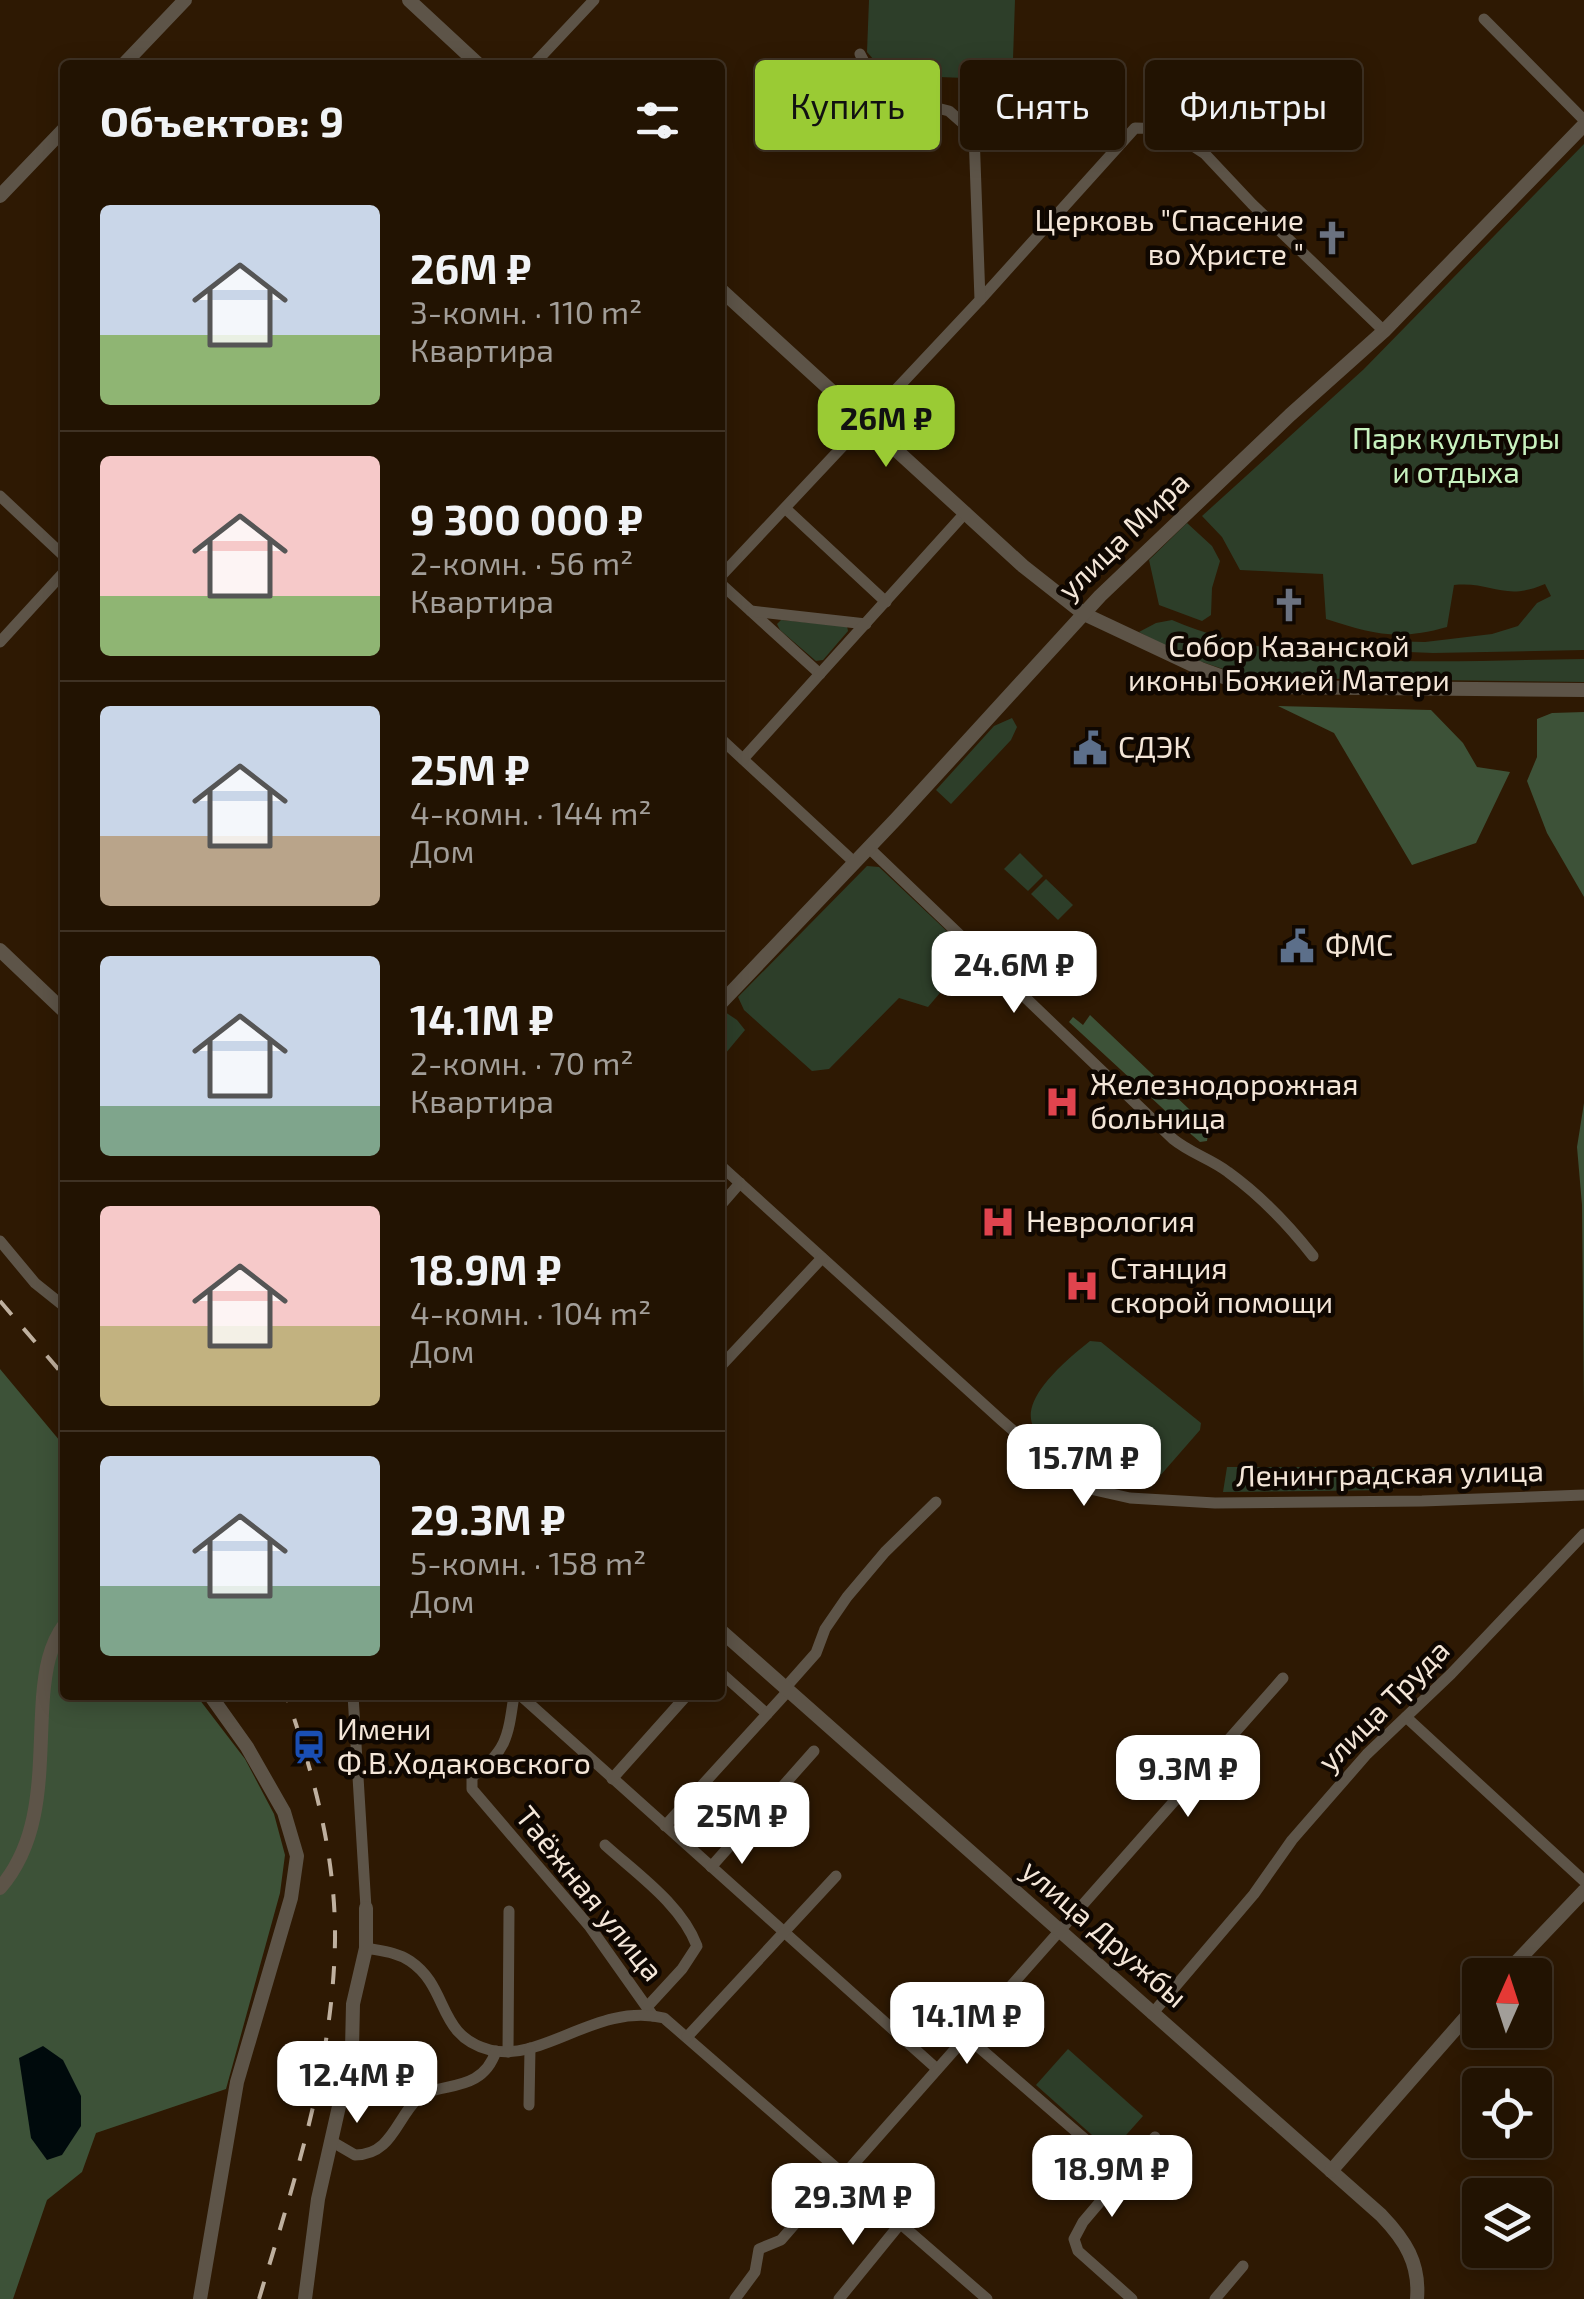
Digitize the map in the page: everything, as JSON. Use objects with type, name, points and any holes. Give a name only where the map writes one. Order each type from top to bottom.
[{"type":"street","points":[[128,60],[185,0]]},
{"type":"street","points":[[409,0],[474,60]]},
{"type":"street","points":[[539,60],[594,0]]},
{"type":"street","points":[[1484,19],[1584,122]]},
{"type":"street","points":[[860,54],[881,94],[950,110],[974,133],[980,300]]},
{"type":"street","name":"улица Мира","points":[[725,999],[1084,614],[1260,443],[1384,330],[1584,122]]},
{"type":"street","points":[[725,575],[1135,128],[1167,129],[1205,154],[1384,330]]},
{"type":"street","points":[[0,196],[60,134]]},
{"type":"street","points":[[725,294],[1023,566],[1084,614],[1174,658],[1250,684],[1310,690],[1584,690]]},
{"type":"street","points":[[0,496],[60,552]]},
{"type":"street","points":[[786,510],[886,602]]},
{"type":"street","points":[[743,759],[966,512]]},
{"type":"street","points":[[0,642],[60,576]]},
{"type":"street","points":[[725,585],[820,674]]},
{"type":"street","points":[[751,611],[866,624]]},
{"type":"street","points":[[725,743],[854,862]]},
{"type":"street","points":[[868,848],[1173,1139],[1189,1152],[1225,1169],[1283,1218],[1314,1256]]},
{"type":"street","points":[[0,950],[60,1007]]},
{"type":"street","name":"Ленинградская улица","points":[[725,1170],[1055,1467],[1090,1489],[1130,1498],[1215,1503],[1584,1495]]},
{"type":"street","points":[[725,1200],[740,1183]]},
{"type":"street","points":[[0,1241],[36,1283],[60,1302]]},
{"type":"street","points":[[725,1362],[822,1258]]},
{"type":"street","points":[[665,1826],[767,1714],[816,1653],[826,1629],[884,1552],[936,1502]]},
{"type":"street","name":"улица Труда","points":[[1152,2014],[1254,1894],[1292,1840],[1368,1754],[1584,1534]]},
{"type":"street","points":[[0,1888],[25,1853],[35,1818],[44,1682],[53,1644],[60,1632]]},
{"type":"street","name":"улица Дружбы","points":[[725,1634],[1381,2215],[1404,2240],[1417,2276],[1417,2299]]},
{"type":"street","points":[[725,1676],[767,1714]]},
{"type":"street","points":[[735,2299],[755,2272],[759,2249],[781,2240],[842,2174],[1284,1678]]},
{"type":"street","points":[[200,2299],[237,2082],[291,1898],[296,1856],[284,1812],[247,1747],[214,1700]]},
{"type":"street","points":[[305,2299],[314,2226],[350,2060],[353,2004],[366,1948],[353,1700]]},
{"type":"street","name":"Таёжная улица","points":[[516,1700],[505,1746],[472,1777],[472,1790],[590,1927],[650,2011],[672,2024],[987,2299]]},
{"type":"street","points":[[523,1700],[937,2069]]},
{"type":"street","points":[[612,1779],[683,1700]]},
{"type":"street","points":[[1406,1718],[1584,1880]]},
{"type":"street","points":[[710,1867],[814,1751]]},
{"type":"street","points":[[366,1948],[408,1958],[428,1978],[454,2031],[474,2044],[502,2052],[530,2048],[607,2019],[650,2011],[697,1946],[672,1906],[605,1845]]},
{"type":"street","points":[[687,2037],[836,1876]]},
{"type":"street","points":[[1520,1958],[1584,1892]]},
{"type":"street","points":[[331,2141],[355,2155],[376,2152],[417,2099],[468,2082],[502,2052],[509,1911]]},
{"type":"street","points":[[1331,2172],[1462,2022]]},
{"type":"street","points":[[966,2036],[1125,2174]]},
{"type":"street","points":[[529,2105],[530,2048]]},
{"type":"street","points":[[1132,2299],[1080,2253],[1074,2242],[1080,2226],[1155,2137]]},
{"type":"street","points":[[839,2299],[900,2224]]},
{"type":"street","points":[[1215,2299],[1243,2266]]},
{"type":"green space","points":[[869,0],[1015,0],[1012,60],[960,60],[960,78],[940,77],[940,60],[874,60],[867,52]]},
{"type":"green space","name":"Парк культуры и отдыха","points":[[1584,144],[1584,650],[1433,653],[1337,649],[1341,640],[1425,642],[1492,634],[1518,626],[1537,603],[1551,596],[1545,584],[1519,591],[1454,585],[1447,627],[1399,635],[1372,632],[1326,619],[1323,574],[1240,570],[1222,537],[1202,516],[1364,369]]},
{"type":"green space","points":[[1187,523],[1212,546],[1220,561],[1212,588],[1211,615],[1202,621],[1159,605],[1149,560]]},
{"type":"green space","points":[[781,620],[847,626],[848,631],[823,660],[816,661],[780,630],[777,624]]},
{"type":"green space","points":[[1172,620],[1221,637],[1323,656],[1427,661],[1584,659],[1584,682],[1271,678],[1235,673],[1187,657],[1139,632]]},
{"type":"green space","points":[[1278,706],[1431,710],[1463,743],[1477,767],[1510,772],[1476,843],[1412,865],[1334,733]]},
{"type":"green space","points":[[1584,712],[1584,897],[1547,833],[1527,781],[1537,757],[1537,719],[1552,713]]},
{"type":"green space","points":[[1012,718],[1017,727],[1011,740],[951,804],[936,790],[994,726]]},
{"type":"green space","points":[[1020,853],[1043,876],[1028,891],[1004,869]]},
{"type":"green space","points":[[867,866],[879,867],[969,952],[963,966],[928,1007],[899,998],[829,1069],[812,1071],[744,1010],[738,997]]},
{"type":"green space","points":[[1046,879],[1073,905],[1058,920],[1031,894]]},
{"type":"green space","points":[[725,1012],[745,1030],[725,1054]]},
{"type":"green space","points":[[1090,1015],[1209,1128],[1207,1141],[1200,1142],[1069,1022],[1073,1017],[1083,1025]]},
{"type":"green space","points":[[1584,1103],[1584,1409],[1582,1205],[1577,1147]]},
{"type":"green space","points":[[1090,1341],[1101,1342],[1201,1423],[1200,1430],[1159,1477],[1061,1449],[1041,1436],[1031,1421],[1035,1400],[1053,1374]]},
{"type":"green space","points":[[0,1369],[60,1441],[60,1700],[200,1700],[245,1759],[274,1814],[285,1855],[280,1893],[226,2089],[96,2133],[82,2172],[47,2200],[13,2299],[0,2299]]},
{"type":"green space","points":[[1227,1467],[1388,1467],[1394,1490],[1223,1492]]},
{"type":"green space","points":[[1068,2049],[1143,2116],[1111,2152],[1036,2085]]},
{"type":"shaded area","points":[[43,2046],[63,2060],[81,2096],[81,2126],[62,2155],[47,2160],[31,2138],[19,2058]]},
{"type":"railway","points":[[0,1301],[60,1371]]},
{"type":"railway","points":[[259,2299],[309,2122],[333,1987],[332,1878],[306,1755],[288,1700]]},
{"type":"place","name":"Церковь \"Спасение во Христе \"","points":[[1332,238]]},
{"type":"place","name":"Собор Казанской иконы Божией Матери","points":[[1289,605]]},
{"type":"place","name":"СДЭК","points":[[1090,748]]},
{"type":"place","name":"ФМС","points":[[1297,946]]},
{"type":"place","name":"Железнодорожная больница","points":[[1062,1102]]},
{"type":"place","name":"Неврология","points":[[998,1222]]},
{"type":"place","name":"Станция скорой помощи","points":[[1082,1286]]},
{"type":"place","name":"Имени Ф.В.Ходаковского","points":[[309,1747]]}]
